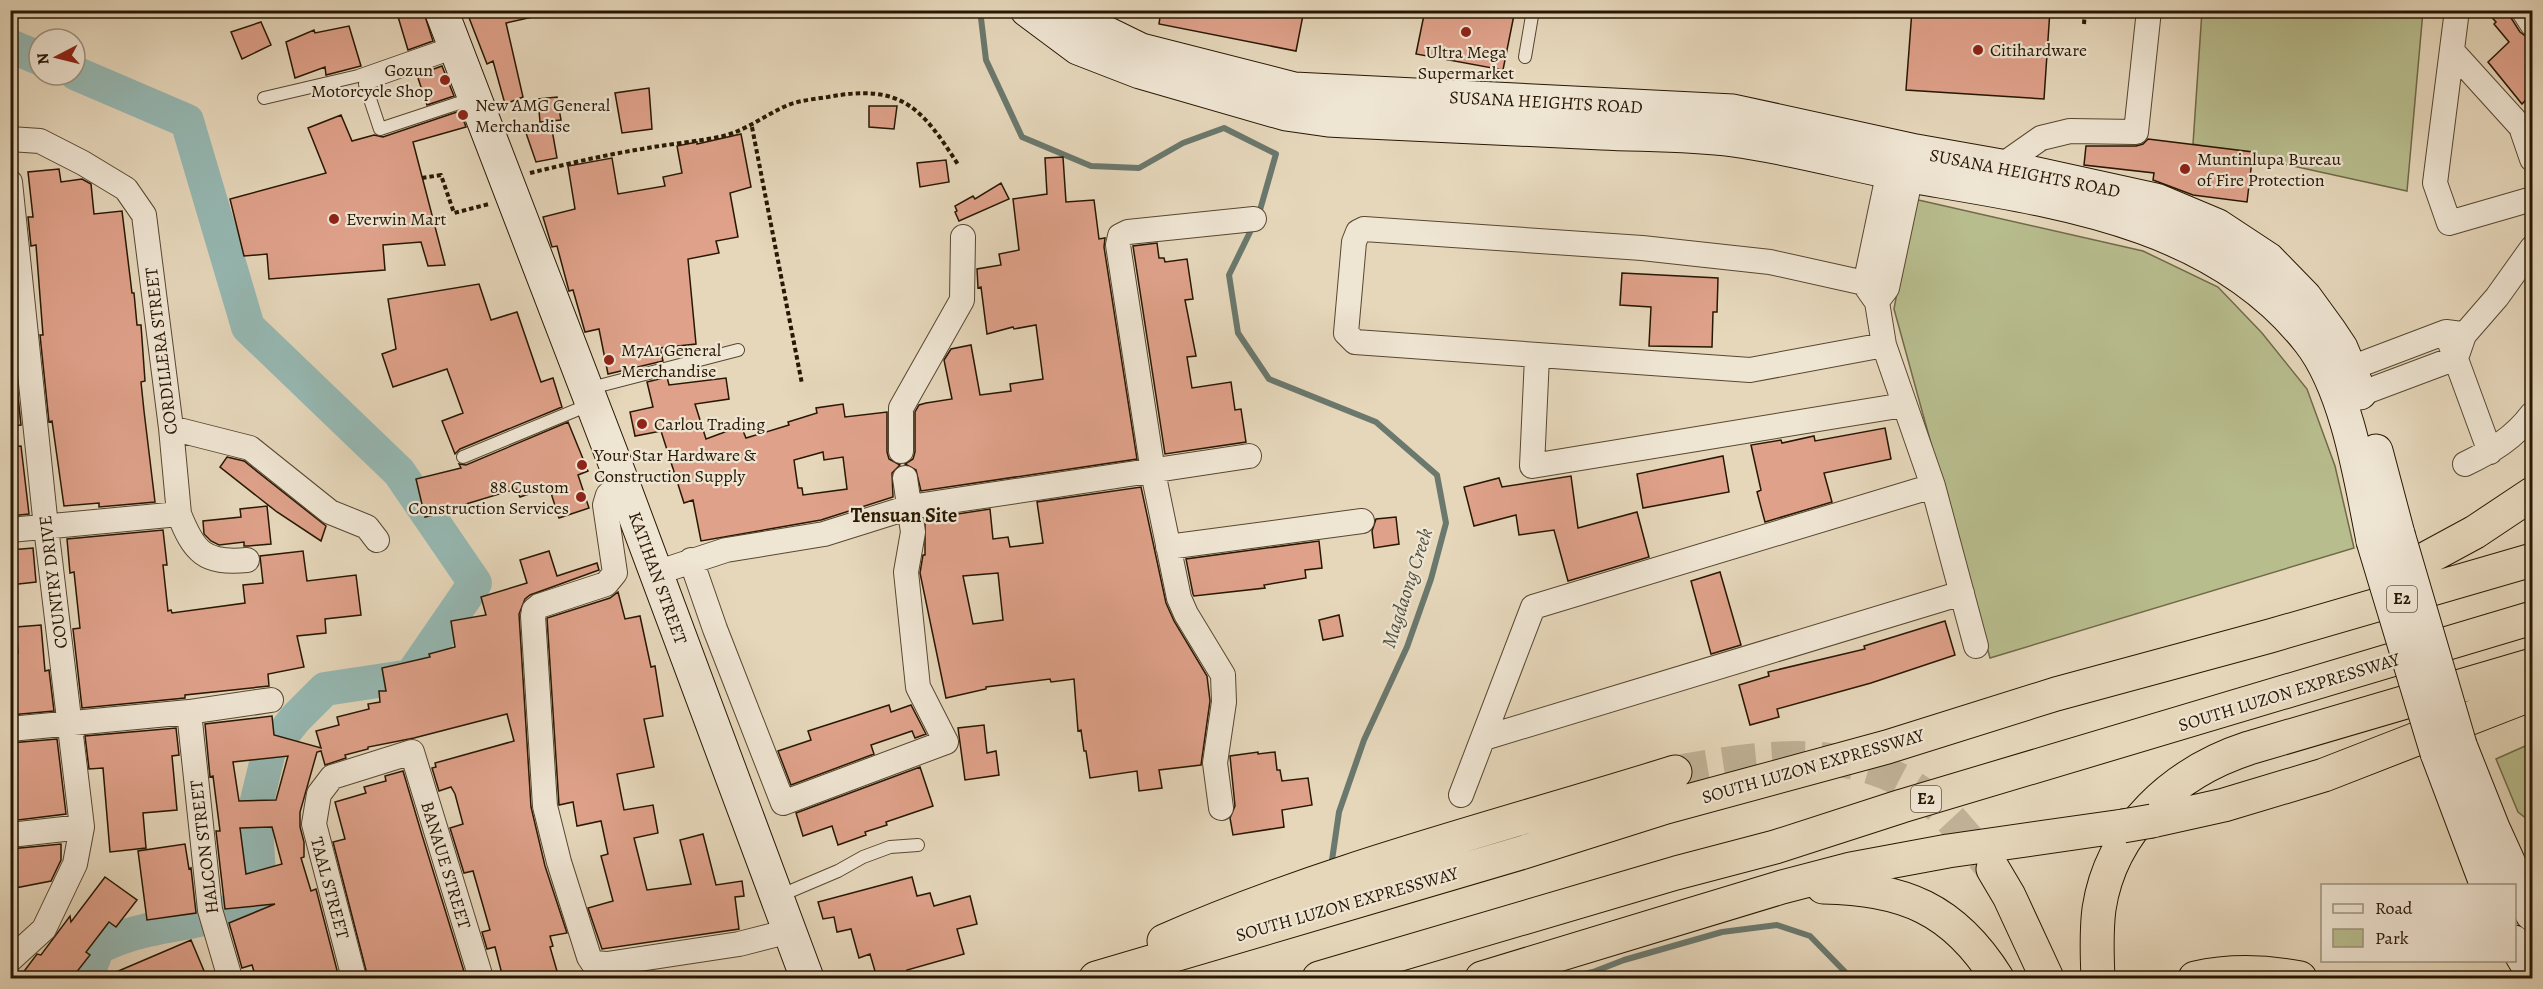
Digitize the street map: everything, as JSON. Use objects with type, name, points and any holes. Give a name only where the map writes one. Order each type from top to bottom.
[{"type":"highway","points":[[2357,612],[2427,558],[2498,519],[2532,494]]},
{"type":"highway","name":"SOUTH LUZON EXPRESSWAY","points":[[1096,978],[1524,852],[1666,807],[1887,747],[2056,694],[2357,612],[2532,560]]},
{"type":"highway","name":"SOUTH LUZON EXPRESSWAY","points":[[1319,978],[1676,873],[1775,847],[1902,806],[2532,618]]},
{"type":"highway","points":[[2098,978],[2100,909],[2114,861],[2131,830],[2161,797],[2183,779],[2223,757],[2242,750],[2532,664]]},
{"type":"highway","points":[[1482,978],[1782,887],[1881,862],[2138,824],[2224,805],[2324,775],[2532,694]]},
{"type":"highway","points":[[1079,978],[1226,913],[1421,849],[1675,772]]},
{"type":"highway","points":[[1993,869],[2009,896],[2047,978]]},
{"type":"highway","points":[[1782,887],[1862,888],[1880,890],[1907,898],[1931,911],[1967,939],[1997,978]]},
{"type":"highway","points":[[2195,978],[2243,971],[2300,978]]},
{"type":"main road","name":"KATIHAN STREET","points":[[441,10],[656,573],[807,978]]},
{"type":"main road","name":"SUSANA HEIGHTS ROAD","points":[[1027,10],[1078,48],[1140,72],[1286,114],[1328,120],[1731,139],[1902,161],[2001,166],[2156,200],[2218,226],[2268,259],[2305,297],[2341,348],[2355,381],[2386,537],[2487,884]]},
{"type":"main road","name":"SUSANA HEIGHTS ROAD","points":[[1074,11],[1098,29],[1141,50],[1294,89],[1733,111],[1902,161],[2150,228],[2203,252],[2248,282],[2287,315],[2311,343],[2326,369],[2339,401],[2358,467],[2386,537]]},
{"type":"main road","name":"SUSANA HEIGHTS ROAD","points":[[2448,749],[2493,828],[2532,914]]},
{"type":"main road","points":[[2516,945],[2532,973]]},
{"type":"street","points":[[2001,166],[2041,138],[2070,131],[2136,132],[2149,10]]},
{"type":"street","points":[[2457,10],[2435,183],[2449,223],[2532,199]]},
{"type":"street","points":[[2523,10],[2532,24]]},
{"type":"street","points":[[2453,52],[2527,121],[2532,159]]},
{"type":"street","name":"CORDILLERA STREET","points":[[10,139],[40,141],[83,163],[126,189],[144,215],[171,428],[179,514],[188,538],[200,552],[212,559],[224,562],[247,560]]},
{"type":"street","points":[[1902,161],[1876,292],[1884,345],[1933,486],[1976,646]]},
{"type":"street","name":"COUNTRY DRIVE","points":[[10,182],[46,527],[82,826],[75,864],[44,929],[10,960]]},
{"type":"street","points":[[1221,808],[1215,763],[1224,702],[1223,675],[1186,614],[1179,598],[1152,472],[1118,245],[1120,236],[1128,232],[1254,219]]},
{"type":"street","points":[[1876,292],[1758,260],[1618,247],[1364,229],[1358,232],[1354,242],[1346,333],[1356,342],[1537,357],[1750,370],[1884,345]]},
{"type":"street","points":[[901,451],[901,408],[962,300],[963,237]]},
{"type":"street","points":[[2355,381],[2455,333],[2497,297],[2532,248]]},
{"type":"street","points":[[2455,333],[2456,358],[2490,452]]},
{"type":"street","points":[[1537,357],[1532,466],[1904,405]]},
{"type":"street","points":[[2355,381],[2456,358]]},
{"type":"street","points":[[2465,464],[2490,452],[2521,430],[2532,414]]},
{"type":"street","points":[[171,428],[250,448],[330,512],[367,527],[377,540]]},
{"type":"street","points":[[656,573],[726,550],[824,534],[910,507],[1249,456]]},
{"type":"street","name":"KATIHAN STREET","points":[[691,560],[715,629],[783,803],[946,742],[918,687],[906,572],[913,532],[905,478]]},
{"type":"street","points":[[622,484],[608,495],[605,505],[615,573],[612,580],[538,606],[533,616],[546,806],[559,862],[590,957],[593,963],[607,964],[739,944],[790,931]]},
{"type":"street","points":[[1461,795],[1533,607],[1933,486]]},
{"type":"street","points":[[10,530],[179,514]]},
{"type":"street","points":[[1168,548],[1362,521]]},
{"type":"street","points":[[1484,738],[1962,593]]},
{"type":"street","points":[[10,729],[189,712],[271,700]]},
{"type":"street","name":"HALCON STREET","points":[[189,712],[208,899],[214,929],[230,978]]},
{"type":"street","name":"TAAL STREET","points":[[354,978],[314,824],[319,794],[332,777],[412,752]]},
{"type":"street","name":"BANAUE STREET","points":[[412,752],[481,978]]},
{"type":"street","points":[[10,835],[82,826]]},
{"type":"lane","points":[[1525,57],[1533,10]]},
{"type":"lane","points":[[455,47],[365,84],[380,129],[475,98]]},
{"type":"lane","points":[[264,98],[358,76],[455,47]]},
{"type":"lane","points":[[463,457],[589,396],[738,350]]},
{"type":"lane","points":[[777,897],[890,847],[918,845]]},
{"type":"path","points":[[2084,24],[2085,10]]},
{"type":"path","points":[[422,177],[441,174],[454,213],[510,188],[616,154],[712,139],[752,127],[788,105],[850,93],[881,93],[903,101],[923,115],[937,130],[959,166]]},
{"type":"path","points":[[752,127],[802,384]]},
{"type":"green space","points":[[2202,11],[2423,11],[2407,191],[2193,144]]},
{"type":"green space","points":[[1914,199],[2143,251],[2218,287],[2262,333],[2307,389],[2335,466],[2354,548],[1990,658],[1894,309]]},
{"type":"green space","points":[[2532,743],[2532,823],[2518,812],[2496,759]]},
{"type":"building","points":[[396,10],[423,10],[433,41],[408,50]]},
{"type":"building","points":[[466,10],[533,10],[533,17],[506,23],[523,97],[505,104],[493,61],[487,64]]},
{"type":"building","points":[[1161,10],[1304,10],[1296,51],[1159,24]]},
{"type":"building","name":"Ultra Mega Supermarket","points":[[1425,10],[1515,10],[1503,70],[1416,54]]},
{"type":"building","name":"Citihardware","points":[[1912,10],[2050,10],[2044,99],[1906,90]]},
{"type":"building","points":[[2485,10],[2506,10],[2520,32],[2532,41],[2532,93],[2522,104],[2488,62],[2509,42]]},
{"type":"building","points":[[261,22],[271,45],[242,59],[231,32]]},
{"type":"building","points":[[349,26],[361,66],[326,75],[325,67],[295,78],[286,42],[314,30],[315,33]]},
{"type":"building","points":[[442,66],[454,96],[427,105],[417,75]]},
{"type":"building","points":[[649,88],[652,129],[622,133],[615,93]]},
{"type":"building","points":[[557,97],[561,120],[540,122],[538,99]]},
{"type":"building","points":[[869,106],[897,106],[894,129],[869,127]]},
{"type":"building","name":"Everwin Mart","points":[[460,111],[466,127],[413,142],[445,265],[428,266],[421,242],[383,245],[385,270],[269,279],[267,254],[244,256],[230,199],[326,173],[308,128],[341,115],[352,141],[374,135],[383,137]]},
{"type":"building","points":[[551,124],[557,158],[536,162],[526,133]]},
{"type":"building","points":[[741,134],[751,187],[730,193],[738,237],[716,241],[719,253],[688,259],[696,344],[660,348],[663,361],[608,374],[599,329],[585,332],[573,290],[569,291],[557,246],[552,247],[543,217],[575,209],[568,166],[612,158],[618,194],[665,186],[663,177],[682,173],[677,146]]},
{"type":"building","name":"Muntinlupa Bureau of Fire Protection","points":[[2148,139],[2253,152],[2247,202],[2193,195],[2153,180],[2154,173],[2084,165],[2086,146],[2136,146]]},
{"type":"building","points":[[1063,157],[1066,202],[1094,200],[1099,239],[1105,238],[1104,247],[1137,459],[921,491],[916,470],[905,464],[913,459],[915,452],[915,412],[919,405],[952,399],[944,360],[951,349],[971,345],[980,395],[1011,391],[1010,384],[1043,379],[1036,325],[1014,329],[1013,327],[987,334],[981,287],[978,288],[977,269],[1001,265],[999,254],[1019,250],[1013,199],[1047,194],[1045,158]]},
{"type":"building","points":[[946,160],[949,182],[920,187],[917,163]]},
{"type":"building","points":[[59,169],[61,182],[82,179],[91,184],[94,214],[122,211],[137,325],[141,325],[145,381],[141,382],[155,502],[99,507],[99,503],[64,506],[52,421],[49,422],[40,335],[43,335],[36,245],[31,246],[28,217],[33,217],[28,172]]},
{"type":"building","points":[[1001,183],[1009,199],[959,221],[955,206],[973,196],[975,199]]},
{"type":"building","points":[[1157,243],[1159,258],[1164,258],[1165,262],[1187,259],[1193,299],[1185,300],[1196,356],[1187,357],[1192,388],[1231,382],[1235,410],[1241,409],[1246,442],[1165,454],[1133,246]]},
{"type":"building","points":[[1622,273],[1718,278],[1717,312],[1713,312],[1712,347],[1649,346],[1651,307],[1620,305]]},
{"type":"building","points":[[479,284],[491,320],[517,312],[541,382],[553,378],[562,407],[460,449],[455,454],[442,421],[463,413],[447,369],[393,387],[382,354],[396,349],[388,299]]},
{"type":"building","points":[[15,367],[21,425],[10,426],[10,368]]},
{"type":"building","points":[[667,377],[669,385],[726,378],[729,399],[695,404],[706,439],[741,426],[746,438],[789,425],[788,422],[817,413],[816,408],[843,404],[845,417],[887,412],[887,452],[889,459],[900,465],[892,473],[893,497],[821,520],[701,541],[693,500],[684,503],[661,431],[635,436],[630,412],[653,407],[647,382]],"holes":[[[823,452],[824,460],[843,457],[847,489],[803,495],[802,488],[798,488],[794,460]]]},
{"type":"building","points":[[568,422],[588,471],[578,475],[589,508],[559,518],[549,487],[520,497],[516,489],[466,504],[467,507],[425,517],[416,479],[461,468],[459,464],[466,465]]},
{"type":"building","points":[[1885,428],[1891,459],[1824,473],[1832,502],[1765,522],[1757,492],[1761,490],[1751,445],[1781,440],[1782,443],[1814,436],[1815,441]]},
{"type":"building","points":[[21,446],[29,514],[10,516],[10,447]]},
{"type":"building","points":[[1723,456],[1729,492],[1643,508],[1637,474]]},
{"type":"building","points":[[227,457],[244,461],[326,526],[321,541],[277,512],[220,467]]},
{"type":"building","points":[[1571,476],[1578,528],[1637,512],[1649,557],[1568,581],[1554,530],[1519,535],[1516,515],[1474,526],[1464,487],[1499,478],[1502,487]]},
{"type":"building","points":[[1141,487],[1166,603],[1174,621],[1207,676],[1210,701],[1201,765],[1159,770],[1162,788],[1139,791],[1137,771],[1090,778],[1081,730],[1078,731],[1074,679],[1051,682],[1050,679],[986,687],[986,689],[946,698],[920,573],[923,555],[925,555],[925,519],[990,509],[993,539],[1008,537],[1010,547],[1043,543],[1037,502]],"holes":[[[998,573],[1003,620],[973,624],[963,576]]]},
{"type":"building","points":[[267,506],[271,544],[244,546],[244,542],[219,545],[204,534],[203,521],[241,517],[240,509]]},
{"type":"building","points":[[1396,517],[1399,544],[1374,548],[1372,531],[1376,519]]},
{"type":"building","points":[[163,530],[167,565],[163,565],[168,611],[171,610],[172,613],[245,603],[243,585],[263,583],[260,556],[303,551],[307,581],[356,575],[361,615],[325,619],[326,633],[297,636],[304,667],[268,674],[269,686],[185,695],[185,698],[82,708],[73,629],[80,628],[74,572],[70,573],[67,539]]},
{"type":"building","points":[[1319,541],[1322,568],[1305,570],[1306,578],[1264,585],[1265,588],[1194,596],[1193,594],[1186,559]]},
{"type":"building","points":[[33,548],[36,582],[10,585],[10,550]]},
{"type":"building","points":[[549,551],[557,576],[597,563],[599,570],[530,595],[525,599],[519,614],[531,807],[545,866],[567,933],[550,936],[553,946],[550,947],[559,978],[503,978],[495,947],[487,949],[482,932],[490,930],[473,871],[464,873],[450,828],[463,824],[455,794],[451,787],[439,791],[432,768],[436,767],[435,763],[514,741],[507,714],[414,738],[368,747],[368,749],[345,755],[346,758],[325,765],[321,751],[317,752],[300,812],[300,827],[304,842],[304,857],[301,858],[311,891],[316,889],[339,978],[256,978],[252,965],[242,968],[229,923],[275,904],[225,909],[216,831],[220,831],[213,776],[210,777],[205,724],[272,716],[274,735],[321,748],[316,731],[339,725],[337,717],[369,709],[368,704],[380,702],[379,691],[386,691],[382,668],[430,657],[429,654],[455,647],[451,621],[486,615],[481,597],[527,583],[520,560]],"holes":[[[288,756],[276,800],[239,801],[233,762]],[[272,827],[282,864],[246,874],[240,828]]]},
{"type":"building","points":[[1720,572],[1741,645],[1711,654],[1691,581]]},
{"type":"building","points":[[618,592],[625,619],[640,616],[651,667],[655,666],[663,716],[644,719],[654,767],[617,774],[624,810],[653,805],[658,833],[634,838],[647,890],[691,884],[680,840],[703,834],[716,885],[742,881],[744,896],[735,897],[739,929],[602,949],[588,908],[613,901],[601,856],[608,854],[601,821],[577,826],[573,802],[559,805],[547,618],[610,598]]},
{"type":"building","points":[[1339,615],[1343,636],[1323,640],[1319,620]]},
{"type":"building","points":[[1945,621],[1955,655],[1871,683],[1777,709],[1779,717],[1750,725],[1739,685],[1769,676],[1768,672],[1865,649],[1864,646]]},
{"type":"building","points":[[41,625],[45,671],[49,670],[54,711],[10,715],[10,653],[18,653],[16,627]]},
{"type":"building","points":[[889,705],[891,712],[911,705],[926,734],[915,738],[912,731],[871,745],[874,754],[791,785],[778,751],[811,740],[808,731]]},
{"type":"building","points":[[984,725],[987,753],[996,751],[999,775],[965,780],[958,728]]},
{"type":"building","points":[[176,728],[179,755],[172,756],[177,810],[143,813],[146,848],[110,852],[103,768],[89,769],[85,736]]},
{"type":"building","points":[[57,739],[66,814],[10,821],[10,743]]},
{"type":"building","points":[[1258,752],[1258,754],[1275,752],[1277,770],[1280,770],[1282,781],[1308,778],[1312,805],[1282,810],[1284,827],[1233,835],[1230,818],[1235,806],[1230,756]]},
{"type":"building","points":[[920,767],[933,806],[886,822],[887,825],[865,832],[866,835],[838,845],[832,826],[803,836],[796,813]]},
{"type":"building","points":[[403,771],[466,978],[368,978],[333,842],[345,839],[335,802],[366,793],[364,787],[386,781],[385,776]]},
{"type":"building","points":[[61,844],[61,860],[51,881],[10,889],[10,849]]},
{"type":"building","points":[[185,844],[189,869],[191,868],[196,913],[147,920],[138,851]]},
{"type":"building","points":[[105,877],[137,900],[116,927],[109,922],[86,952],[90,955],[72,978],[19,978],[37,954],[41,955],[70,916],[71,922]]},
{"type":"building","points":[[912,877],[917,896],[930,893],[934,906],[970,896],[977,924],[957,929],[964,954],[907,970],[907,973],[877,978],[870,954],[859,958],[851,929],[837,932],[834,917],[823,919],[818,902]]},
{"type":"building","points":[[191,940],[207,978],[102,978]]},
{"type":"waterway","name":"Magdaong Creek","points":[[980,10],[986,60],[1022,137],[1091,166],[1139,168],[1183,143],[1224,128],[1276,154],[1258,217]]},
{"type":"waterway","points":[[10,46],[27,53]]},
{"type":"waterway","points":[[86,978],[98,947],[146,930],[231,911],[260,893],[255,809],[269,751],[296,718],[325,689],[411,676],[475,583],[399,472],[248,327],[187,121],[87,78]]},
{"type":"waterway","name":"Magdaong Creek","points":[[1253,226],[1229,275],[1238,333],[1269,379],[1376,422],[1437,475],[1446,523],[1431,579],[1407,647],[1364,740],[1339,812],[1331,867]]},
{"type":"waterway","name":"Magdaong Creek","points":[[1564,978],[1593,972],[1624,960],[1722,932],[1777,925],[1810,936],[1851,978]]},
{"type":"tunnel","points":[[1675,772],[1771,758],[1836,760],[1867,767],[1897,778],[1933,802],[1959,828],[1990,866]]},
{"type":"place","name":"Ultra Mega Supermarket","points":[[1466,32]]},
{"type":"place","name":"Citihardware","points":[[1978,50]]},
{"type":"place","name":"Gozun Motorcycle Shop","points":[[445,80]]},
{"type":"place","name":"New AMG General Merchandise","points":[[463,115]]},
{"type":"place","name":"Muntinlupa Bureau of Fire Protection","points":[[2185,169]]},
{"type":"place","name":"Everwin Mart","points":[[334,219]]},
{"type":"place","name":"M7A1 General Merchandise","points":[[609,360]]},
{"type":"place","name":"Carlou Trading","points":[[642,424]]},
{"type":"place","name":"Your Star Hardware & Construction Supply","points":[[582,465]]},
{"type":"place","name":"88 Custom Construction Services","points":[[581,497]]},
{"type":"district","name":"Tensuan Site","points":[[904,515]]}]
